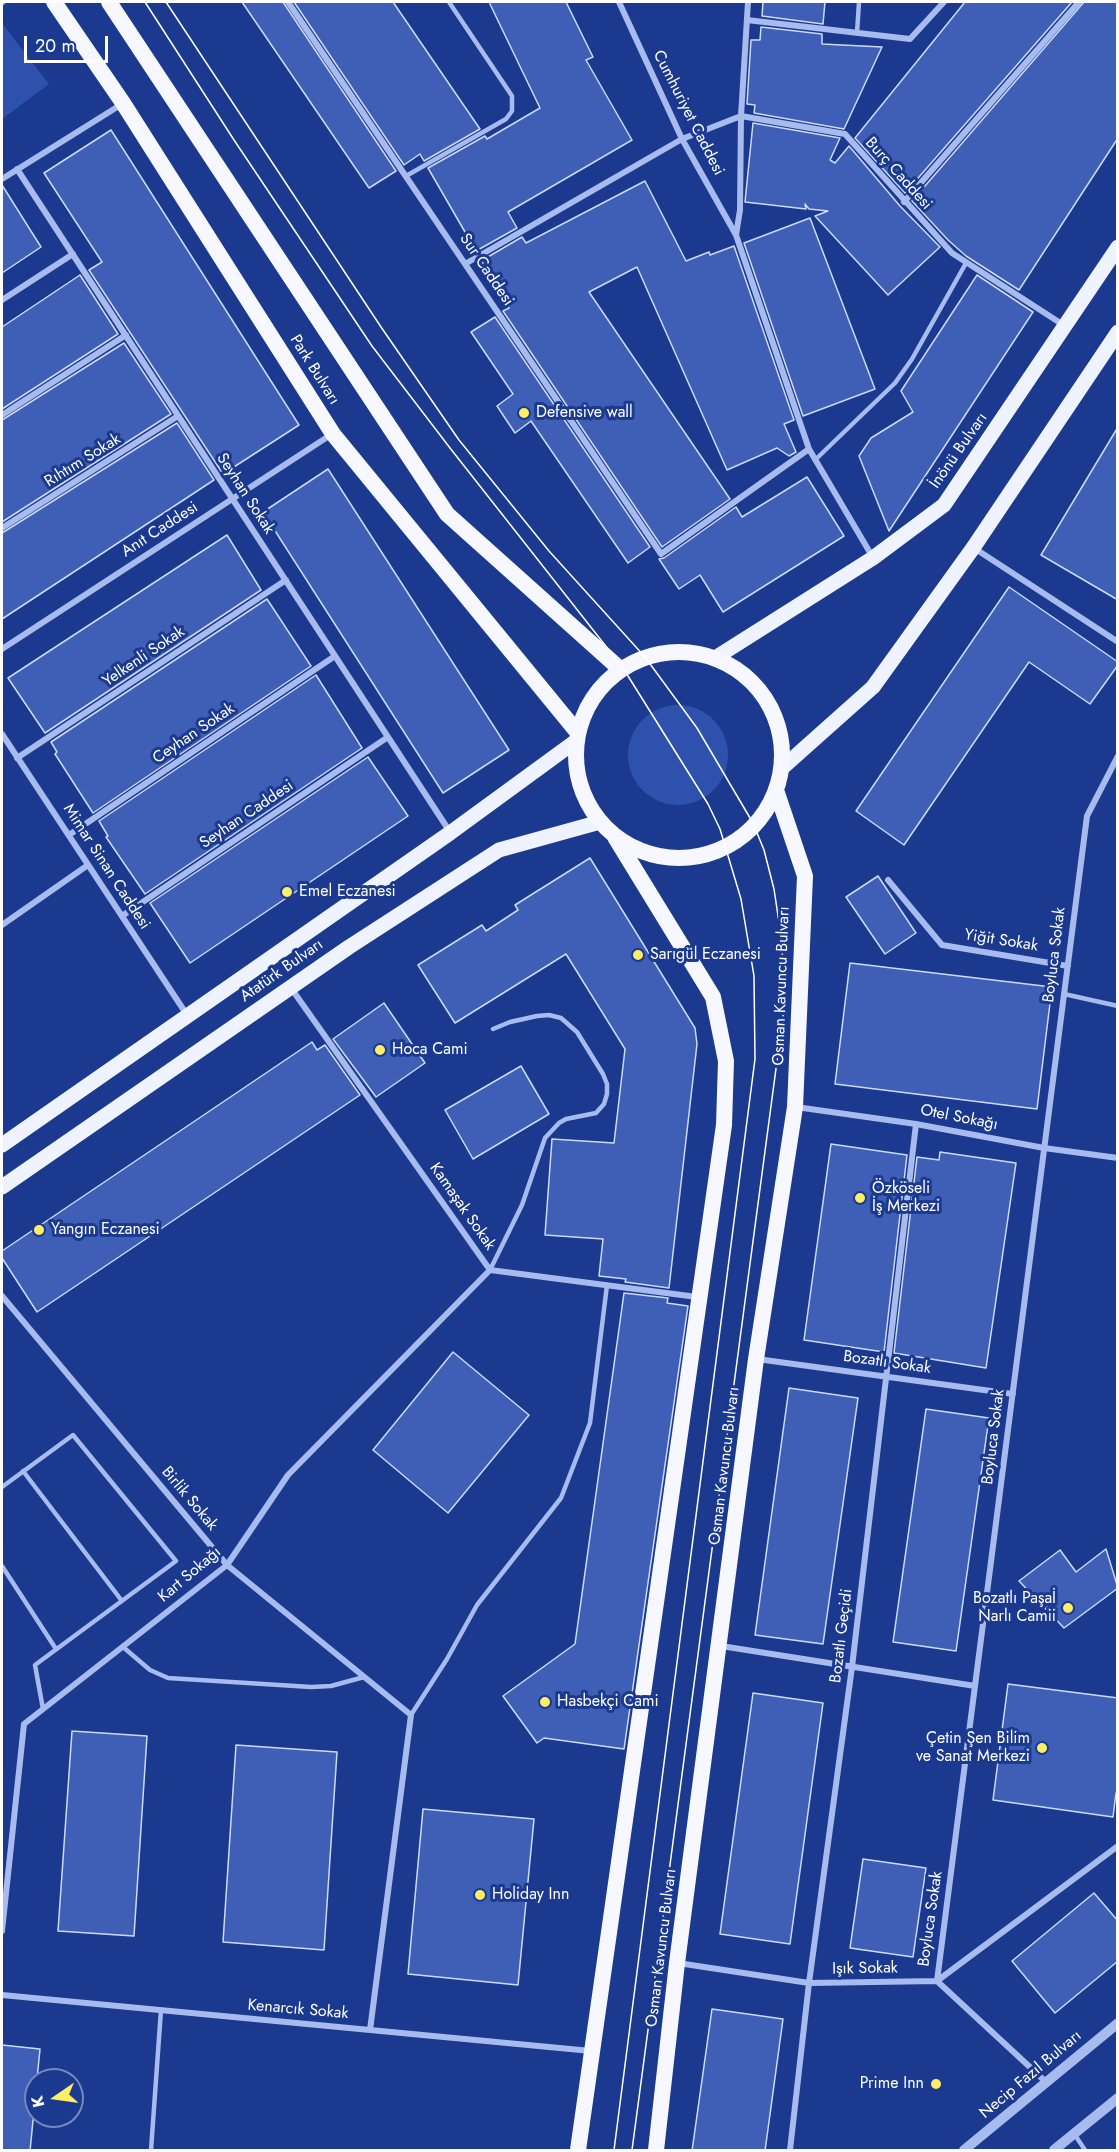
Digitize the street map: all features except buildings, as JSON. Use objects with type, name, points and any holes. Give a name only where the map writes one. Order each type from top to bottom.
[{"type":"highway","name":"Park Bulvarı","points":[[54,2],[123,103],[333,434],[577,737]]},
{"type":"highway","name":"Park Bulvarı","points":[[109,2],[447,514],[620,669]]},
{"type":"highway","points":[[578,2151],[724,1125],[726,1061],[713,997],[615,837],[600,822],[588,804],[579,784],[575,763],[577,737],[581,720],[591,700],[604,683],[620,669],[639,659],[660,653],[681,651],[703,654],[741,673],[757,688],[770,706],[778,726],[782,747],[781,769],[776,790],[767,810],[737,841],[718,851],[697,857],[676,859],[654,856],[615,837]]},
{"type":"highway","name":"Osman Kavuncu Bulvarı","points":[[656,2151],[677,1963],[756,1359],[795,1107],[805,876],[776,790]]},
{"type":"main road","name":"İnönü Bulvarı","points":[[715,658],[873,558],[944,505],[1118,247]]},
{"type":"main road","points":[[781,769],[873,687],[973,548],[1118,332]]},
{"type":"main road","name":"Atatürk Bulvarı","points":[[2,1144],[450,833],[577,737]]},
{"type":"main road","name":"Atatürk Bulvarı","points":[[2,1187],[290,987],[499,850],[600,822]]},
{"type":"street","name":"Sur Caddesi","points":[[288,2],[661,554],[809,449]]},
{"type":"street","name":"Cumhuriyet Caddesi","points":[[619,2],[682,139],[736,235],[809,449],[873,558]]},
{"type":"street","points":[[736,235],[740,210],[741,116],[748,2]]},
{"type":"street","points":[[747,20],[910,39],[944,2]]},
{"type":"street","points":[[904,202],[1079,2]]},
{"type":"street","points":[[2,179],[123,103]]},
{"type":"street","points":[[465,264],[682,139],[741,116]]},
{"type":"street","name":"Burç Caddesi","points":[[741,116],[844,134],[952,254],[1066,326]]},
{"type":"street","name":"Seyhan Sokak","points":[[17,169],[450,833]]},
{"type":"street","points":[[2,300],[73,254]]},
{"type":"street","points":[[2,415],[126,335]]},
{"type":"street","name":"Rıhtım Sokak","points":[[2,528],[178,416]]},
{"type":"street","name":"Anıt Caddesi","points":[[2,649],[333,434]]},
{"type":"street","points":[[973,548],[1118,642]]},
{"type":"street","name":"Yelkenli Sokak","points":[[17,758],[286,580]]},
{"type":"street","name":"Ceyhan Sokak","points":[[69,835],[335,656]]},
{"type":"street","name":"Mimar Sinan Caddesi","points":[[2,734],[187,1016]]},
{"type":"street","name":"Seyhan Caddesi","points":[[122,916],[388,737]]},
{"type":"street","name":"Boyluca Sokak","points":[[1046,2082],[937,1981],[1086,816],[1118,756]]},
{"type":"street","points":[[2,925],[88,865]]},
{"type":"street","name":"Yiğit Sokak","points":[[888,880],[942,945],[1068,966]]},
{"type":"street","name":"Kamaşak Sokak","points":[[290,987],[490,1270],[700,1298]]},
{"type":"street","name":"Otel Sokağı","points":[[795,1107],[916,1124],[1044,1148],[1118,1158]]},
{"type":"street","name":"Bozatlı Geçidi","points":[[790,2151],[809,1983],[852,1667],[916,1124]]},
{"type":"street","name":"Kart Sokağı","points":[[2,1931],[24,1724],[227,1565],[288,1475],[490,1270]]},
{"type":"street","name":"Birlik Sokak","points":[[2,1296],[227,1565],[411,1715]]},
{"type":"street","name":"Bozatlı Sokak","points":[[756,1359],[1013,1394]]},
{"type":"street","points":[[720,1646],[975,1686]]},
{"type":"street","points":[[370,2030],[411,1715]]},
{"type":"street","points":[[937,1981],[1118,1846]]},
{"type":"street","name":"Işık Sokak","points":[[677,1963],[809,1983],[937,1981]]},
{"type":"street","name":"Kenarcık Sokak","points":[[2,1995],[591,2051]]},
{"type":"street","name":"Necip Fazıl Bulvarı","points":[[964,2151],[1118,2023]]},
{"type":"street","points":[[1054,2151],[1118,2098]]},
{"type":"lane","points":[[406,176],[507,119],[512,111],[512,96],[449,2]]},
{"type":"lane","points":[[857,33],[859,2]]},
{"type":"lane","points":[[815,460],[895,383],[912,359],[966,263]]},
{"type":"lane","points":[[1064,994],[1118,1006]]},
{"type":"lane","points":[[490,1270],[522,1205],[545,1138],[566,1119],[596,1113],[604,1104],[607,1094],[607,1084],[603,1074],[582,1040],[570,1024],[561,1018],[549,1015],[537,1016],[510,1022],[494,1029]]},
{"type":"lane","points":[[411,1715],[447,1659],[477,1605],[561,1498],[590,1423],[607,1285]]},
{"type":"lane","points":[[2,1487],[73,1435],[176,1561],[35,1665],[43,1709]]},
{"type":"lane","points":[[22,1472],[122,1601]]},
{"type":"lane","points":[[2,1566],[56,1649]]},
{"type":"lane","points":[[123,1647],[150,1670],[168,1678],[311,1687],[331,1686],[364,1677]]},
{"type":"lane","points":[[151,2151],[161,2010]]},
{"type":"lane","points":[[1074,2134],[1085,2151]]},
{"type":"shaded area","points":[[2,23],[49,84],[2,119]]},
{"type":"shaded area","points":[[678,705],[706,713],[720,727],[728,755],[720,783],[706,797],[678,805],[650,797],[636,783],[628,755],[636,727],[650,713]]},
{"type":"tram line","points":[[145,2],[372,346],[623,668],[708,804],[720,829],[741,899],[754,976],[755,1059],[614,2150]]},
{"type":"tram line","points":[[166,2],[381,327],[459,440],[549,551],[645,657],[697,728],[753,823],[764,850],[774,889],[784,973],[783,1016],[632,2150]]},
{"type":"place","name":"Defensive wall","points":[[524,413]]},
{"type":"place","name":"Emel Eczanesi","points":[[287,892]]},
{"type":"place","name":"Sarıgül Eczanesi","points":[[638,955]]},
{"type":"place","name":"Hoca Cami","points":[[380,1050]]},
{"type":"place","name":"Özköseli İş Merkezi","points":[[860,1198]]},
{"type":"place","name":"Yangın Eczanesi","points":[[39,1230]]},
{"type":"place","name":"Bozatlı Paşaİ Narlı Camii","points":[[1068,1608]]},
{"type":"place","name":"Hasbekçi Cami","points":[[545,1702]]},
{"type":"place","name":"Çetin Şen Bilim ve Sanat Merkezi","points":[[1042,1748]]},
{"type":"place","name":"Holiday Inn","points":[[480,1895]]},
{"type":"place","name":"Prime Inn","points":[[936,2084]]}]
